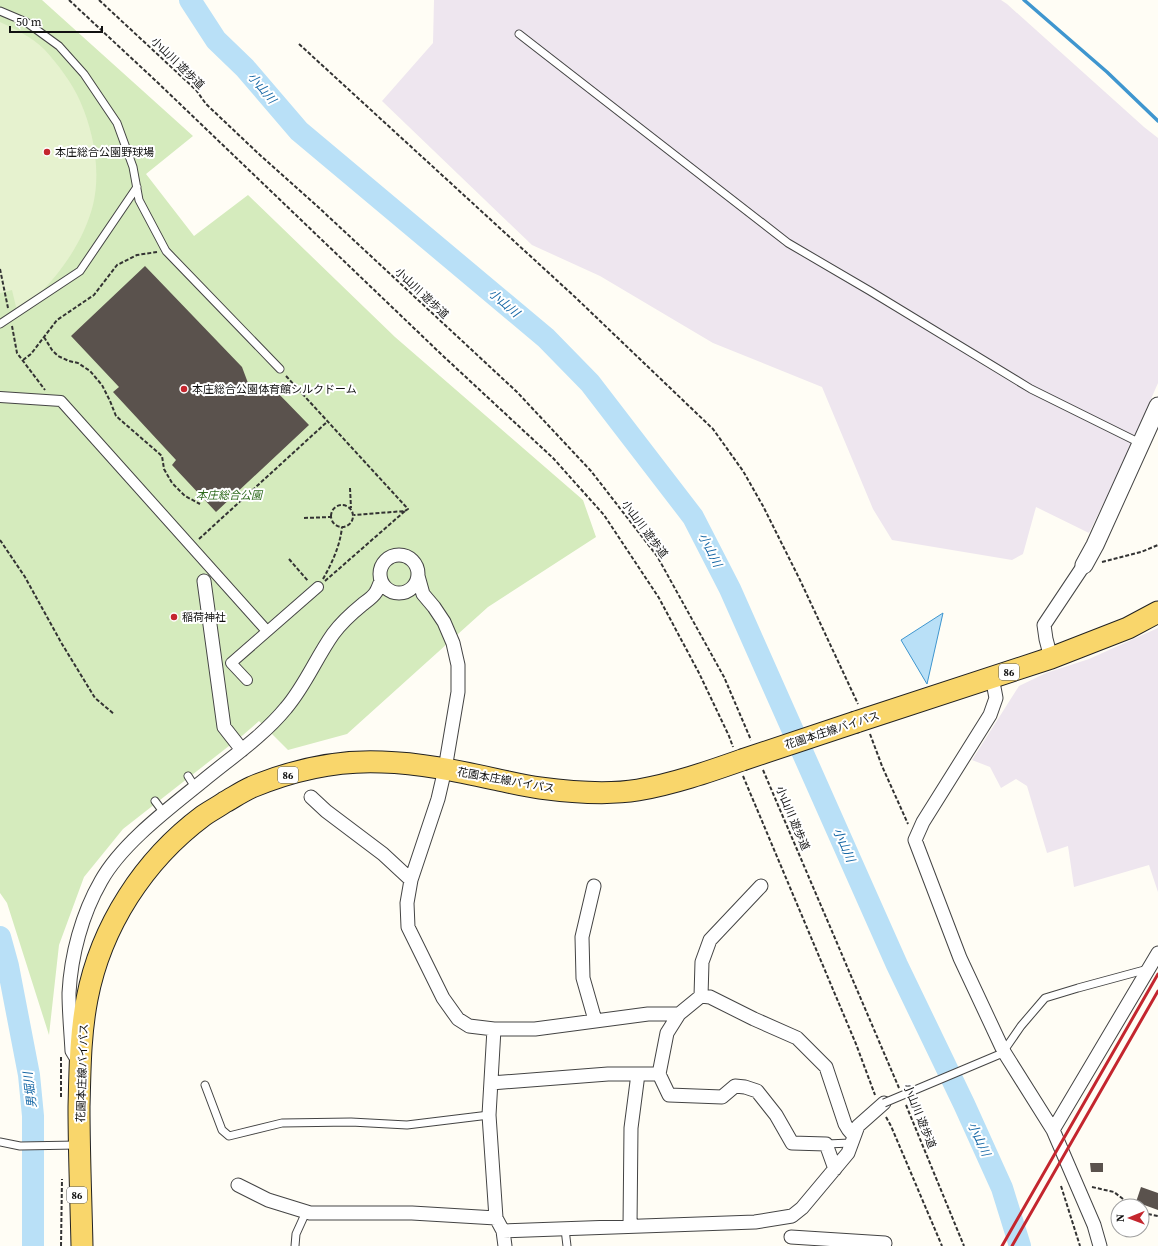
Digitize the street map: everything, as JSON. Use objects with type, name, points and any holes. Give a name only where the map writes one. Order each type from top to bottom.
[{"type":"main road","name":"花園本庄線バイパス","points":[[75,1246],[82,1029],[87,997],[97,960],[118,912],[142,876],[174,840],[204,814],[250,788],[295,772],[339,763],[382,761],[420,765],[538,788],[592,793],[635,790],[670,783],[747,762],[860,721],[1052,658],[1128,628],[1158,612]]},
{"type":"main road","name":"花園本庄線バイパス","points":[[79,1145],[82,1246]]},
{"type":"street","points":[[0,397],[61,401],[268,630]]},
{"type":"street","points":[[1052,658],[1046,639],[1044,624],[1084,565],[1095,545],[1158,406]]},
{"type":"street","points":[[382,588],[380,569],[387,559],[398,555],[405,556],[415,564],[423,594],[444,622],[453,643],[458,665],[458,692],[445,769],[438,799],[411,880],[407,903],[408,927],[443,998],[458,1019],[469,1026],[494,1030],[536,1029],[648,1014],[679,1014]]},
{"type":"street","points":[[407,592],[416,583],[418,576]]},
{"type":"street","points":[[204,581],[224,726],[242,750]]},
{"type":"street","points":[[247,680],[231,663],[317,588]]},
{"type":"street","points":[[382,588],[394,593],[407,592],[423,594]]},
{"type":"street","points":[[80,1058],[75,1056],[72,1050],[69,993],[73,955],[85,916],[101,880],[133,841],[164,813],[192,782],[242,750],[268,728],[286,708],[300,689],[334,632],[349,616],[382,588]]},
{"type":"street","points":[[992,677],[996,698],[990,715],[923,822],[915,840],[960,958],[1001,1053],[1053,1130],[1094,1225],[1100,1246]]},
{"type":"street","points":[[311,797],[326,811],[383,854],[411,880]]},
{"type":"street","points":[[594,886],[582,937],[583,978],[595,1020]]},
{"type":"street","points":[[701,996],[702,962],[710,940],[761,886]]},
{"type":"street","points":[[1053,1130],[1158,953]]},
{"type":"street","points":[[835,1169],[826,1144],[792,1143],[776,1115],[757,1091],[745,1087],[735,1086],[722,1097],[669,1095],[659,1074],[667,1033],[679,1014],[701,996],[710,997],[797,1038],[826,1067],[852,1139]]},
{"type":"street","points":[[494,1030],[489,1115],[496,1218],[503,1231],[505,1246]]},
{"type":"street","points":[[491,1083],[608,1074],[659,1074]]},
{"type":"street","points":[[630,1226],[631,1128],[638,1074]]},
{"type":"street","points":[[503,1231],[755,1222],[792,1216],[802,1208],[848,1153],[858,1126],[882,1105]]},
{"type":"street","points":[[238,1185],[268,1200],[310,1213],[412,1213],[496,1218]]},
{"type":"street","points":[[792,1216],[791,1241],[885,1243]]},
{"type":"lane","points":[[0,11],[26,22],[59,46],[84,74],[117,123],[133,167],[139,200],[166,251],[280,369]]},
{"type":"lane","points":[[519,34],[788,243],[870,291],[1030,390],[1140,443]]},
{"type":"lane","points":[[0,324],[80,271],[137,187]]},
{"type":"lane","points":[[155,801],[164,813]]},
{"type":"lane","points":[[882,1105],[1001,1053],[1021,1026],[1045,998],[1148,969]]},
{"type":"lane","points":[[205,1084],[222,1130],[229,1136],[282,1123],[352,1122],[407,1125],[489,1115]]},
{"type":"lane","points":[[826,1144],[852,1139]]},
{"type":"lane","points":[[0,1142],[20,1146],[79,1145]]},
{"type":"lane","points":[[295,1246],[296,1234],[306,1212]]},
{"type":"lane","points":[[565,1228],[567,1246]]},
{"type":"path","points":[[69,0],[156,81],[441,354],[553,458],[604,515],[659,598],[702,680],[729,736],[747,762],[856,1044],[942,1246]]},
{"type":"path","name":"小山川 遊歩道","points":[[99,0],[196,90],[206,104],[255,151],[316,205],[518,392],[591,472],[657,556],[724,677],[752,742]]},
{"type":"path","points":[[299,44],[575,297],[713,429],[743,471],[763,506],[800,580],[853,692],[860,721],[915,840]]},
{"type":"path","points":[[22,360],[31,354],[57,320],[94,294],[117,265],[137,256],[166,251]]},
{"type":"path","points":[[0,269],[9,315]]},
{"type":"path","points":[[11,323],[17,354],[53,400]]},
{"type":"path","points":[[44,337],[52,350],[58,356],[78,363],[90,371],[102,385],[116,416],[162,456],[164,469],[172,483],[185,496],[200,504]]},
{"type":"path","points":[[280,369],[408,509],[317,588]]},
{"type":"path","points":[[191,546],[328,421]]},
{"type":"path","points":[[350,488],[351,508],[354,515],[352,522],[346,527],[342,528],[335,525],[331,517],[332,511],[337,506],[345,504],[351,508]]},
{"type":"path","points":[[354,515],[405,511]]},
{"type":"path","points":[[304,518],[331,517]]},
{"type":"path","points":[[317,588],[332,563],[342,528]]},
{"type":"path","points":[[0,540],[25,577],[62,644],[95,698],[114,714]]},
{"type":"path","points":[[1084,565],[1111,560],[1158,546]]},
{"type":"path","points":[[289,559],[317,588]]},
{"type":"path","name":"小山川 遊歩道","points":[[747,762],[900,1090]]},
{"type":"path","name":"小山川 遊歩道","points":[[906,1105],[964,1246]]},
{"type":"path","points":[[1077,1184],[1114,1192],[1122,1198]]},
{"type":"path","points":[[1060,1186],[1080,1246]]},
{"type":"shaded area","points":[[434,0],[1001,0],[1007,4],[1158,138],[1158,383],[1123,463],[1089,533],[1036,507],[1023,554],[1012,560],[892,540],[873,509],[822,387],[713,343],[600,276],[532,245],[382,101],[433,43]]},
{"type":"shaded area","points":[[1158,628],[1158,892],[1149,865],[1074,887],[1068,846],[1047,853],[1027,786],[1016,779],[1001,788],[990,767],[972,760],[1019,686],[1046,673],[1089,659]]},
{"type":"green space","name":"本庄総合公園","points":[[0,0],[42,0],[193,136],[146,174],[194,236],[248,195],[395,337],[583,500],[596,537],[488,607],[347,734],[288,750],[259,721],[123,829],[84,877],[59,945],[49,1035],[7,903],[0,893]]},
{"type":"green space","name":"本庄総合公園野球場","points":[[0,22],[23,34],[44,49],[69,81],[77,94],[85,113],[95,152],[96,166],[93,205],[78,243],[55,277],[32,301],[17,311],[12,290],[0,293]]},
{"type":"water","points":[[943,613],[927,684],[901,640]]},
{"type":"building","name":"本庄総合公園体育館シルクドーム","points":[[145,266],[242,367],[251,391],[261,385],[267,391],[275,390],[309,425],[216,512],[172,465],[176,460],[113,392],[119,387],[71,336]]},
{"type":"building","points":[[1090,1163],[1103,1163],[1103,1172],[1091,1172]]},
{"type":"building","points":[[1141,1187],[1158,1193],[1158,1210],[1150,1207],[1150,1198],[1137,1198]]},
{"type":"waterway","name":"小山川","points":[[190,0],[216,40],[245,68],[299,131],[546,338],[590,383],[693,517],[730,589],[897,965],[964,1104],[1002,1188],[1020,1246]]},
{"type":"waterway","points":[[1024,0],[1107,72],[1158,121]]},
{"type":"waterway","name":"男堀川","points":[[0,937],[8,966],[29,1075],[33,1116],[33,1246]]},
{"type":"railway","points":[[1002,1246],[1158,974]]},
{"type":"railway","points":[[1012,1246],[1158,991]]},
{"type":"place","name":"本庄総合公園野球場","points":[[47,152]]},
{"type":"place","name":"本庄総合公園体育館シルクドーム","points":[[184,389]]},
{"type":"place","name":"稲荷神社","points":[[174,617]]}]
